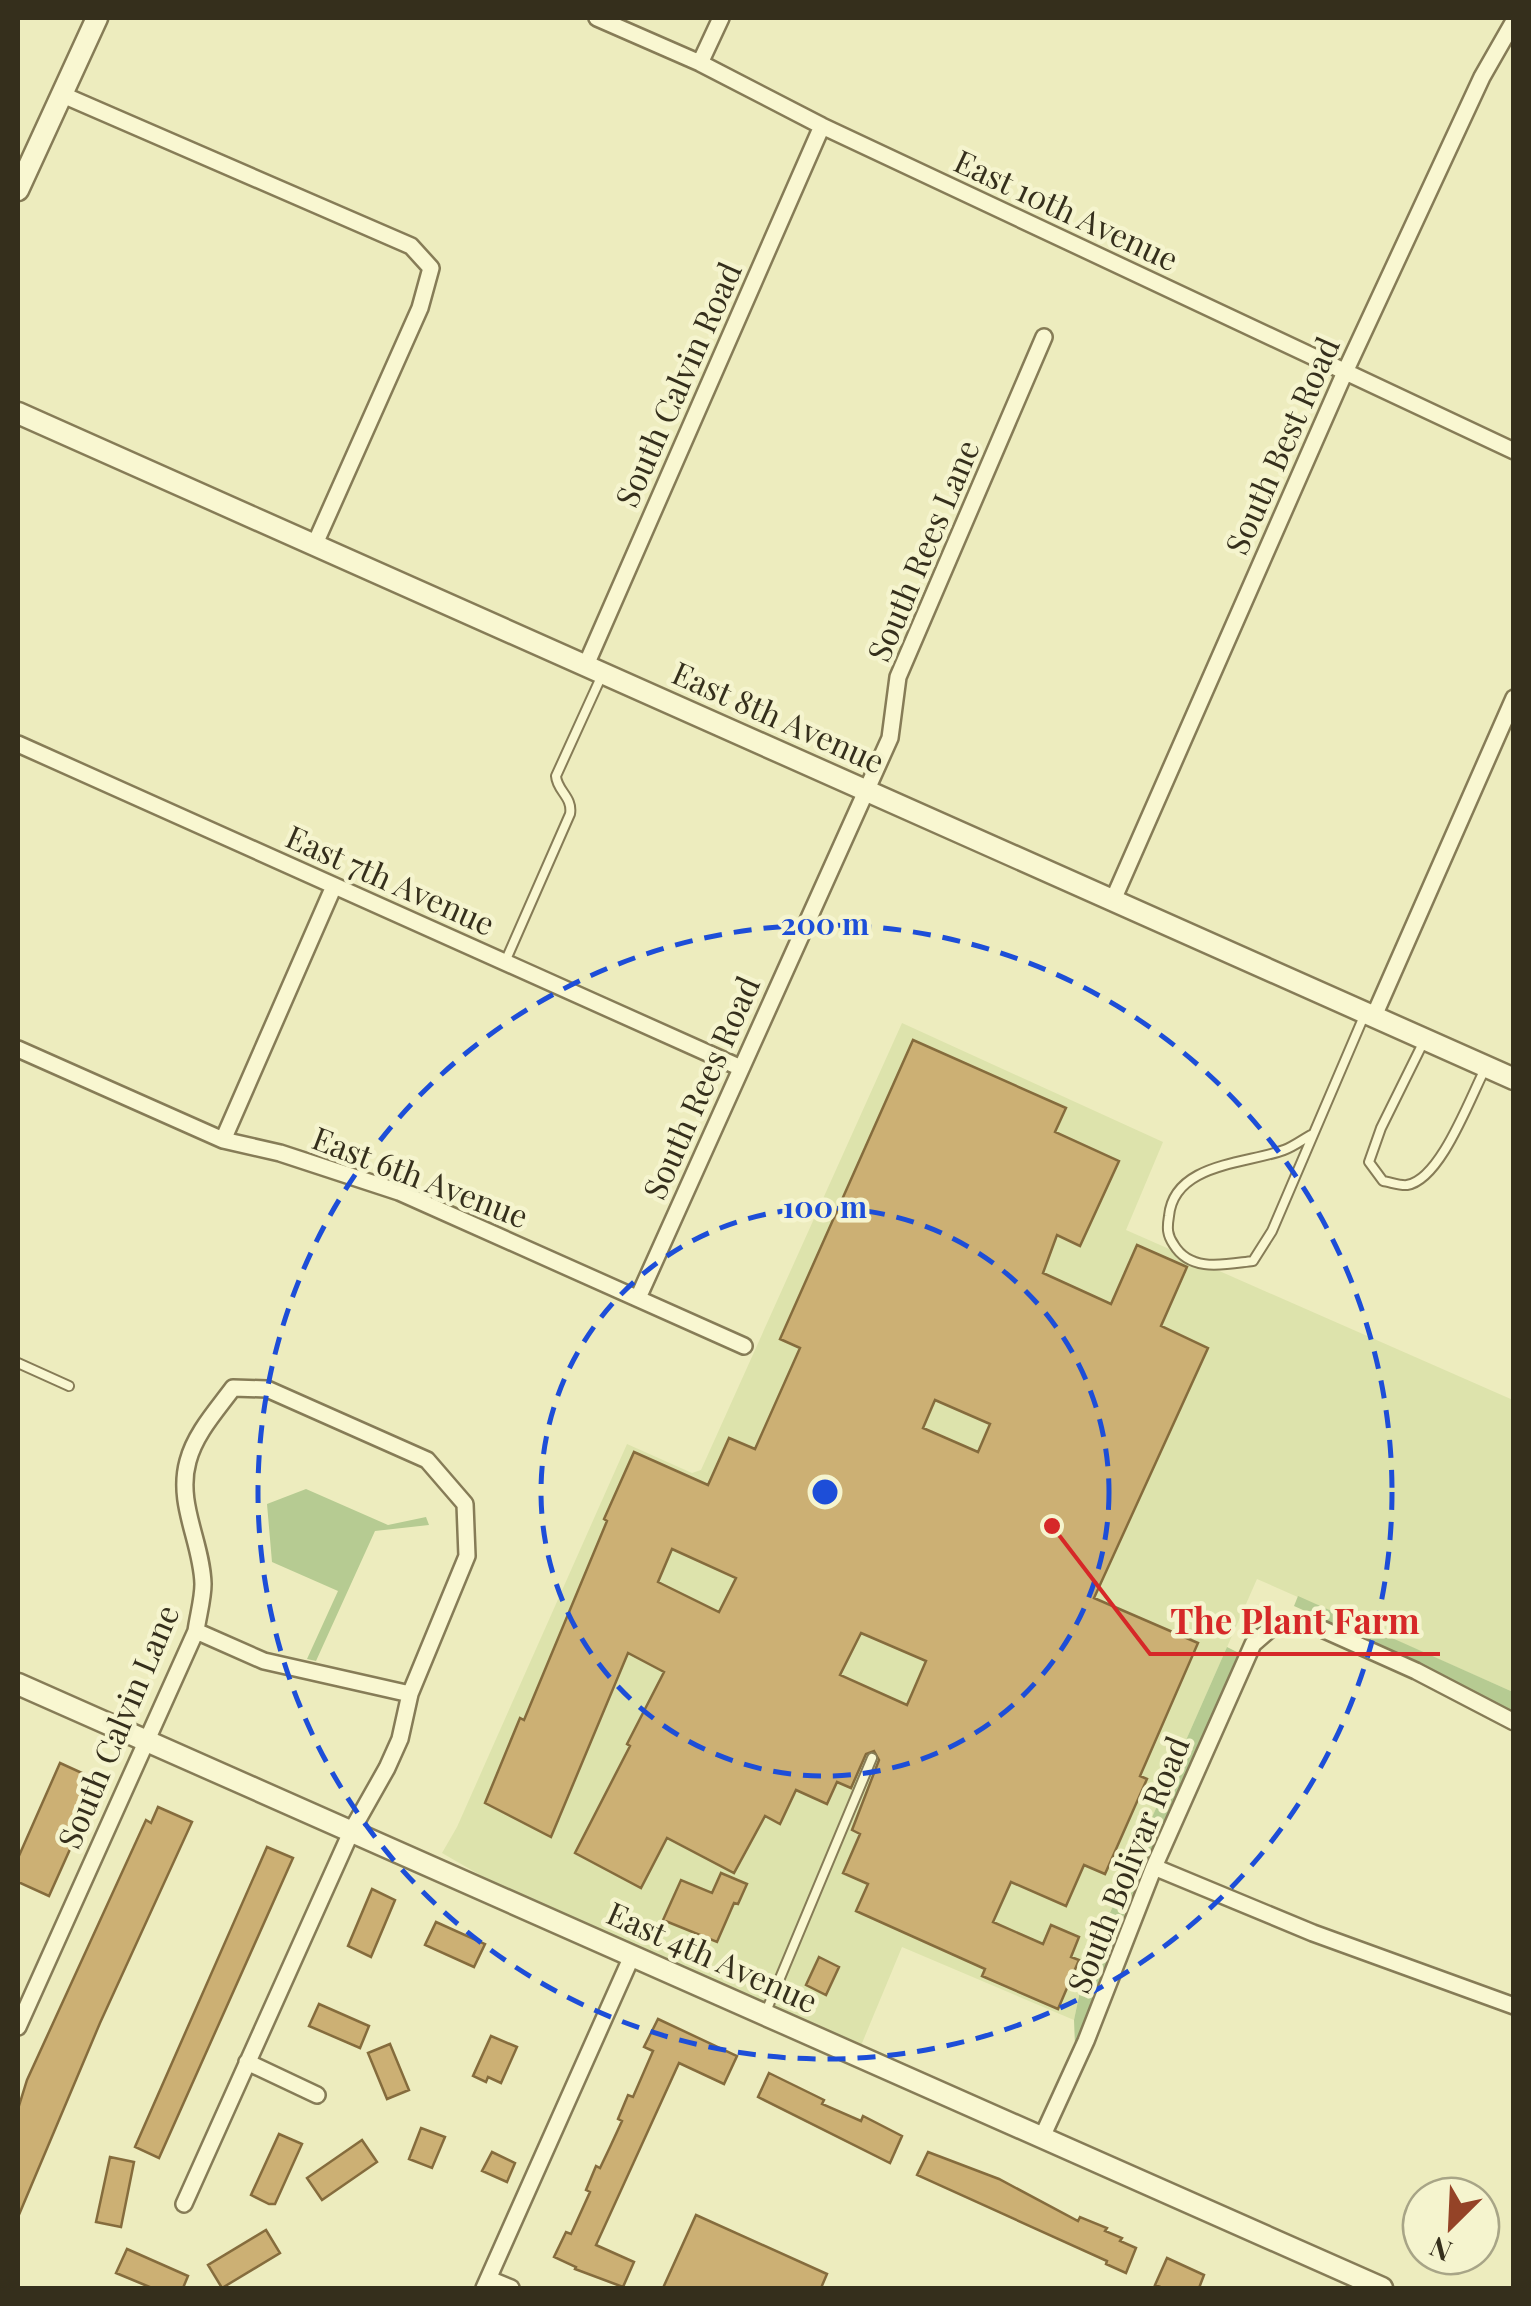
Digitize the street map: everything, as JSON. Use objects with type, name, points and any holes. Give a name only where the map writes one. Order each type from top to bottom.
[{"type":"street","points":[[18,190],[97,18]]},
{"type":"street","name":"East 10th Avenue","points":[[597,18],[700,63],[822,126],[1514,451]]},
{"type":"street","points":[[700,63],[720,18]]},
{"type":"street","name":"South Best Road","points":[[1113,900],[1345,372],[1482,76],[1514,21]]},
{"type":"street","points":[[63,94],[411,246],[430,268],[420,308],[314,546]]},
{"type":"street","name":"South Calvin Road","points":[[594,669],[822,126]]},
{"type":"street","name":"South Rees Lane","points":[[866,790],[890,738],[898,677],[1044,337]]},
{"type":"street","name":"East 8th Avenue","points":[[18,413],[1514,1079]]},
{"type":"street","points":[[1370,1014],[1514,698]]},
{"type":"street","name":"East 7th Avenue","points":[[18,744],[741,1068]]},
{"type":"street","name":"South Rees Road","points":[[638,1298],[866,790]]},
{"type":"street","points":[[223,1140],[334,886]]},
{"type":"street","name":"East 6th Avenue","points":[[18,1048],[223,1140],[399,1192],[744,1346]]},
{"type":"street","name":"South Calvin Lane","points":[[18,2027],[196,1631],[203,1586],[198,1547],[184,1506],[187,1463],[200,1433],[233,1388],[267,1389],[427,1460],[465,1504],[467,1556],[410,1694]]},
{"type":"street","name":"South Bolivar Road","points":[[1043,2136],[1252,1644],[1276,1624],[1311,1624],[1416,1670],[1514,1722]]},
{"type":"street","points":[[184,2204],[352,1830],[400,1739],[410,1694],[264,1661],[196,1631]]},
{"type":"street","name":"East 4th Avenue","points":[[18,1684],[1382,2288]]},
{"type":"street","points":[[1154,1868],[1313,1933],[1514,2006]]},
{"type":"street","points":[[511,2288],[487,2284],[632,1956]]},
{"type":"street","points":[[247,2062],[317,2095]]},
{"type":"lane","points":[[505,962],[570,814],[570,801],[556,776],[594,669]]},
{"type":"lane","points":[[1311,1135],[1286,1150],[1208,1170],[1184,1186],[1170,1206],[1167,1232],[1176,1251],[1206,1266],[1253,1262],[1272,1230],[1311,1135],[1370,1014]]},
{"type":"lane","points":[[1425,1039],[1368,1162],[1384,1181],[1408,1185],[1427,1176],[1441,1158],[1486,1066]]},
{"type":"lane","points":[[18,1363],[69,1386]]},
{"type":"lane","points":[[765,2014],[872,1758]]},
{"type":"green space","points":[[902,1023],[1163,1142],[1126,1230],[1513,1400],[1513,1692],[1257,1579],[1084,1972],[1074,2020],[902,1947],[860,2048],[508,1891],[442,1853],[627,1444],[692,1473],[701,1470]]},
{"type":"green space","points":[[306,1489],[388,1525],[426,1517],[429,1525],[375,1531],[316,1661],[307,1659],[338,1591],[272,1562],[267,1504]]},
{"type":"green space","points":[[1298,1596],[1513,1692],[1513,1714],[1403,1655],[1294,1606]]},
{"type":"green space","points":[[1227,1647],[1239,1653],[1129,1902],[1075,2045],[1074,2020],[1084,1972]]},
{"type":"building","points":[[913,1040],[1066,1108],[1055,1132],[1119,1161],[1080,1246],[1057,1235],[1043,1273],[1111,1304],[1137,1245],[1187,1267],[1161,1326],[1208,1348],[1094,1598],[1198,1643],[1140,1776],[1147,1779],[1105,1874],[1084,1865],[1066,1906],[1011,1882],[993,1922],[1043,1944],[1051,1925],[1079,1937],[1071,1957],[1079,1960],[1058,2009],[982,1976],[985,1969],[856,1911],[868,1884],[843,1873],[860,1834],[852,1830],[879,1760],[874,1751],[866,1754],[851,1788],[837,1782],[827,1804],[796,1790],[780,1824],[765,1816],[734,1873],[667,1838],[641,1888],[575,1853],[664,1672],[628,1653],[551,1837],[485,1803],[520,1718],[524,1720],[634,1452],[708,1485],[729,1438],[755,1449],[800,1348],[780,1339]],"holes":[[[935,1400],[990,1424],[978,1452],[923,1428]],[[672,1549],[736,1578],[719,1612],[658,1582]],[[861,1633],[926,1661],[907,1705],[840,1675]]]},
{"type":"building","points":[[60,1763],[95,1779],[88,1796],[93,1798],[49,1896],[18,1882],[18,1858]]},
{"type":"building","points":[[158,1807],[192,1822],[100,2023],[18,2217],[18,2109],[27,2080],[146,1820],[151,1823]]},
{"type":"building","points":[[267,1847],[293,1858],[159,2158],[135,2147]]},
{"type":"building","points":[[721,1873],[747,1884],[717,1942],[663,1920],[681,1880],[712,1893]]},
{"type":"building","points":[[372,1889],[395,1900],[371,1957],[348,1946]]},
{"type":"building","points":[[436,1922],[485,1944],[474,1967],[425,1945]]},
{"type":"building","points":[[819,1957],[839,1967],[826,1995],[806,1985]]},
{"type":"building","points":[[319,2004],[369,2026],[360,2048],[309,2026]]},
{"type":"building","points":[[658,2019],[737,2056],[724,2084],[679,2063],[596,2245],[634,2262],[623,2287],[554,2257],[566,2232],[571,2234],[590,2192],[586,2190],[596,2166],[600,2168],[622,2121],[618,2119],[628,2095],[633,2097],[653,2051],[644,2047]]},
{"type":"building","points":[[491,2036],[517,2047],[501,2083],[473,2076]]},
{"type":"building","points":[[390,2044],[409,2090],[387,2099],[368,2053]]},
{"type":"building","points":[[769,2073],[824,2100],[822,2104],[861,2121],[863,2116],[902,2136],[890,2163],[758,2097]]},
{"type":"building","points":[[421,2128],[445,2137],[432,2168],[409,2159]]},
{"type":"building","points":[[279,2134],[302,2144],[275,2204],[269,2204],[251,2195]]},
{"type":"building","points":[[362,2140],[377,2162],[322,2200],[307,2178]]},
{"type":"building","points":[[492,2152],[515,2163],[507,2182],[482,2171]]},
{"type":"building","points":[[928,2152],[999,2179],[1078,2221],[1080,2217],[1107,2228],[1105,2231],[1136,2248],[1126,2273],[917,2175]]},
{"type":"building","points":[[110,2157],[134,2162],[121,2227],[96,2222]]},
{"type":"building","points":[[696,2215],[827,2274],[821,2288],[663,2288]]},
{"type":"building","points":[[266,2230],[280,2253],[222,2288],[208,2265]]},
{"type":"building","points":[[127,2249],[188,2276],[183,2288],[152,2288],[116,2273]]},
{"type":"building","points":[[1167,2258],[1204,2275],[1199,2288],[1155,2285]]},
{"type":"place","name":"The Plant Farm","points":[[1052,1526]]}]
